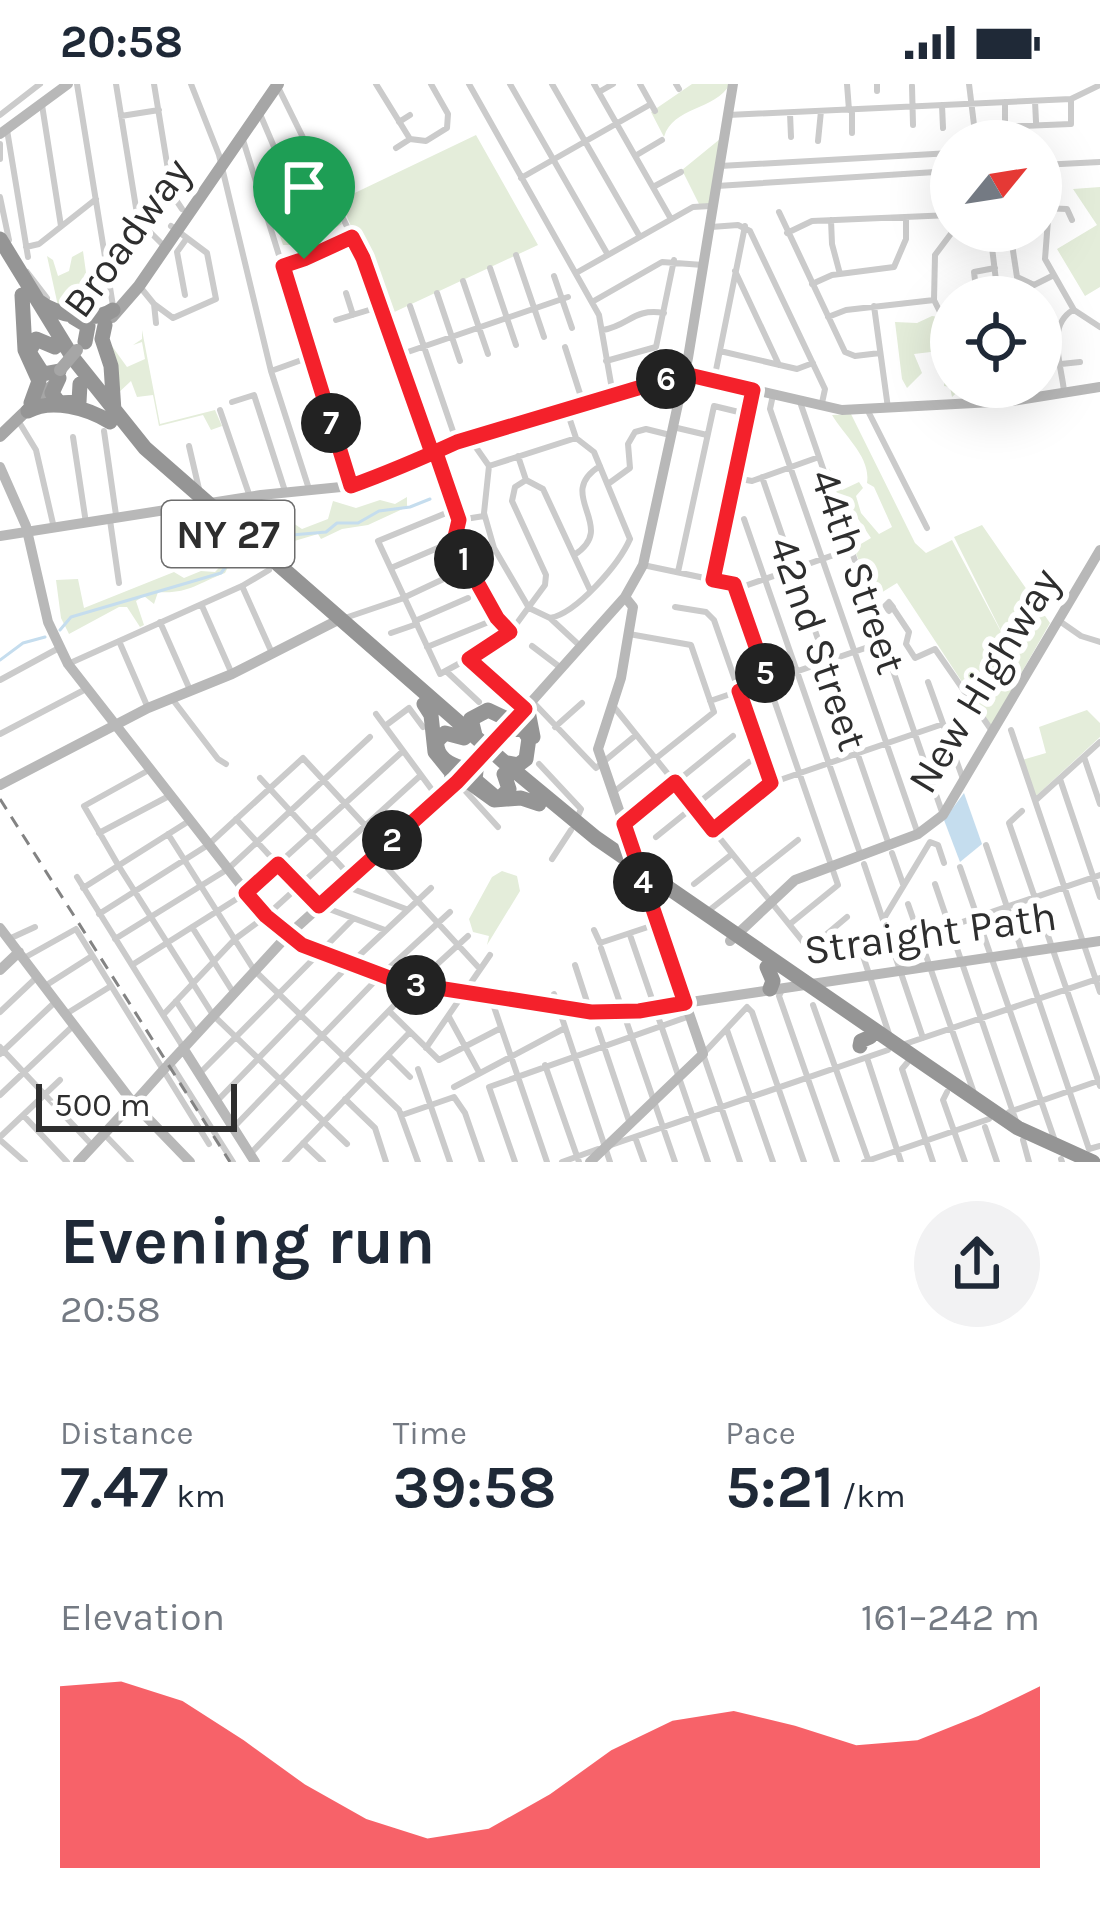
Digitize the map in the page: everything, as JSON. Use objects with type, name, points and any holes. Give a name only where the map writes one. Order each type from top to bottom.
[{"type":"highway","name":"NY 27","points":[[0,239],[57,343],[110,422],[156,472],[202,503],[335,621],[417,706],[470,738]]},
{"type":"highway","name":"NY 27","points":[[0,256],[34,296]]},
{"type":"highway","points":[[34,296],[56,311],[109,317],[102,339],[111,366],[110,422],[88,411],[46,405],[26,411],[39,381],[25,350],[34,296]]},
{"type":"highway","points":[[70,316],[87,323],[81,350],[101,351],[106,375],[98,380],[82,379],[79,402],[59,404],[52,392],[60,373],[43,374],[29,352],[39,339],[57,343],[58,325],[70,316]]},
{"type":"highway","name":"NY 27","points":[[202,503],[269,570],[445,710],[539,804],[706,914],[733,938]]},
{"type":"highway","points":[[445,710],[459,715],[488,707],[513,713],[528,705],[533,746],[527,776],[533,785]]},
{"type":"highway","points":[[417,706],[431,715],[436,752],[452,773],[449,789],[469,782],[494,800],[520,798],[539,804]]},
{"type":"highway","points":[[480,711],[502,714],[503,733],[524,729],[530,747],[523,763],[504,768],[506,794],[490,795],[475,779],[478,760],[462,768],[454,766],[438,751],[437,740],[445,734],[470,738],[470,724],[480,711]]},
{"type":"highway","name":"NY 27","points":[[504,768],[533,785],[573,826]]},
{"type":"highway","name":"NY 27","points":[[640,873],[654,895],[733,938],[770,963],[788,986],[819,1009],[853,1025],[866,1050],[893,1046]]},
{"type":"highway","points":[[770,963],[772,981],[788,986]]},
{"type":"highway","name":"NY 27","points":[[788,986],[930,1068],[969,1101]]},
{"type":"highway","name":"NY 27","points":[[893,1046],[905,1066],[1063,1156]]},
{"type":"highway","points":[[1063,1156],[1096,1152]]},
{"type":"main road","name":"Broadway","points":[[178,231],[182,209],[276,84]]},
{"type":"main road","name":"Broadway","points":[[109,317],[162,244],[178,231],[220,158],[276,84]]},
{"type":"main road","points":[[78,1162],[288,935],[478,760],[625,597],[643,565],[685,374],[733,84]]},
{"type":"main road","points":[[4,132],[60,86]]},
{"type":"main road","name":"Broadway","points":[[0,436],[139,286],[162,244]]},
{"type":"main road","points":[[0,536],[202,503],[351,486],[457,442],[685,374],[821,406],[867,410],[930,406]]},
{"type":"main road","points":[[1062,394],[1100,387]]},
{"type":"main road","points":[[0,467],[28,532],[46,617],[68,664],[246,893],[288,935],[318,953],[381,976],[464,994],[556,1001],[591,1012],[687,1009]]},
{"type":"main road","name":"New Highway","points":[[733,938],[795,880],[891,849],[943,815],[1100,550]]},
{"type":"main road","points":[[625,597],[633,607],[629,634],[598,749],[640,873]]},
{"type":"main road","points":[[0,785],[148,708],[232,674],[335,621]]},
{"type":"main road","points":[[590,1162],[703,1054],[658,924],[654,895]]},
{"type":"main road","points":[[0,928],[132,1105],[190,1162]]},
{"type":"main road","name":"Straight Path","points":[[687,1009],[788,986],[1100,941]]},
{"type":"main road","points":[[0,966],[17,950]]},
{"type":"main road","points":[[183,1048],[253,1158]]},
{"type":"street","points":[[2,110],[40,84]]},
{"type":"street","points":[[77,84],[109,317]]},
{"type":"street","points":[[116,84],[138,220],[162,244]]},
{"type":"street","points":[[154,84],[171,189],[182,209]]},
{"type":"street","points":[[191,84],[220,158],[271,371],[310,493]]},
{"type":"street","points":[[276,84],[382,306],[459,520],[454,541],[497,618],[510,632]]},
{"type":"street","points":[[396,148],[410,139],[426,141],[444,132],[449,123],[430,84]]},
{"type":"street","points":[[469,84],[592,302],[603,330],[613,394]]},
{"type":"street","points":[[510,84],[608,255]]},
{"type":"street","points":[[552,84],[640,237]]},
{"type":"street","points":[[613,84],[596,88],[671,219]]},
{"type":"street","points":[[521,178],[654,107],[640,84]]},
{"type":"street","points":[[847,84],[852,133]]},
{"type":"street","points":[[965,84],[974,120]]},
{"type":"street","points":[[379,85],[410,139]]},
{"type":"street","points":[[912,86],[913,124]]},
{"type":"street","points":[[728,116],[942,106],[971,99],[1071,99],[1098,87]]},
{"type":"street","points":[[1062,124],[1072,121],[1071,99]]},
{"type":"street","points":[[1035,100],[1036,120]]},
{"type":"street","points":[[1004,102],[1006,120]]},
{"type":"street","points":[[42,103],[61,226]]},
{"type":"street","points":[[942,106],[943,120]]},
{"type":"street","points":[[121,116],[159,110]]},
{"type":"street","points":[[258,110],[286,176]]},
{"type":"street","points":[[818,141],[821,111]]},
{"type":"street","points":[[790,113],[791,136]]},
{"type":"street","points":[[399,122],[410,115]]},
{"type":"street","points":[[4,132],[28,257]]},
{"type":"street","points":[[241,134],[351,486]]},
{"type":"street","points":[[635,156],[662,140]]},
{"type":"street","points":[[720,166],[930,154]]},
{"type":"street","points":[[1062,164],[1100,162]]},
{"type":"street","points":[[653,187],[681,172]]},
{"type":"street","points":[[717,186],[930,172]]},
{"type":"street","points":[[26,247],[39,244],[96,199]]},
{"type":"street","points":[[1,204],[8,239],[34,296]]},
{"type":"street","points":[[575,273],[699,205],[714,207]]},
{"type":"street","points":[[1062,209],[1072,220]]},
{"type":"street","points":[[779,212],[845,352],[855,356],[880,352]]},
{"type":"street","points":[[787,232],[812,221],[930,215]]},
{"type":"street","points":[[812,284],[840,274],[896,266],[907,234],[906,217]]},
{"type":"street","points":[[831,220],[840,274]]},
{"type":"street","points":[[711,226],[745,226]]},
{"type":"street","points":[[714,380],[745,226]]},
{"type":"street","points":[[745,226],[825,389],[821,406]]},
{"type":"street","points":[[178,231],[184,295]]},
{"type":"street","points":[[139,286],[173,318],[216,299],[207,253],[178,231]]},
{"type":"street","points":[[283,266],[352,237]]},
{"type":"street","points":[[993,252],[996,276]]},
{"type":"street","points":[[1013,252],[1021,281],[1034,285],[1054,275]]},
{"type":"street","points":[[1043,252],[1074,310],[1100,327]]},
{"type":"street","points":[[516,255],[544,337]]},
{"type":"street","points":[[606,361],[656,346],[674,260]]},
{"type":"street","points":[[592,302],[662,262],[704,265]]},
{"type":"street","points":[[490,268],[516,345]]},
{"type":"street","points":[[974,276],[974,272],[995,268]]},
{"type":"street","points":[[735,271],[779,365]]},
{"type":"street","points":[[554,276],[572,328]]},
{"type":"street","points":[[463,281],[488,353]]},
{"type":"street","points":[[346,293],[353,315]]},
{"type":"street","points":[[437,293],[460,361]]},
{"type":"street","points":[[399,356],[565,298]]},
{"type":"street","points":[[829,317],[846,310],[930,300]]},
{"type":"street","points":[[154,304],[156,322]]},
{"type":"street","points":[[336,320],[382,306]]},
{"type":"street","points":[[410,306],[457,442],[475,446],[489,466],[484,516],[494,548],[529,608],[550,618],[580,646]]},
{"type":"street","points":[[874,306],[888,408]]},
{"type":"street","points":[[603,330],[645,310],[664,313]]},
{"type":"street","points":[[1062,318],[1074,310]]},
{"type":"street","points":[[565,347],[583,403]]},
{"type":"street","points":[[720,351],[796,369],[813,363]]},
{"type":"street","points":[[271,371],[310,357]]},
{"type":"street","points":[[1062,364],[1080,362]]},
{"type":"street","points":[[1062,372],[1065,394]]},
{"type":"street","points":[[713,580],[753,390]]},
{"type":"street","points":[[232,402],[254,395],[286,494]]},
{"type":"street","name":"44th Street","points":[[773,395],[770,409],[918,834]]},
{"type":"street","points":[[800,402],[943,815]]},
{"type":"street","points":[[678,572],[714,406],[747,414]]},
{"type":"street","points":[[550,618],[570,611],[625,551],[630,539],[600,466],[591,448],[576,439],[566,408]]},
{"type":"street","points":[[220,410],[250,497]]},
{"type":"street","points":[[867,410],[926,528]]},
{"type":"street","points":[[26,411],[54,528]]},
{"type":"street","points":[[110,422],[118,583]]},
{"type":"street","points":[[608,484],[630,468],[628,444],[635,432],[707,435]]},
{"type":"street","points":[[482,454],[489,433]]},
{"type":"street","points":[[73,436],[86,523]]},
{"type":"street","points":[[489,466],[576,439]]},
{"type":"street","points":[[189,446],[202,503]]},
{"type":"street","points":[[518,457],[526,480],[543,489],[590,590]]},
{"type":"street","points":[[735,478],[752,481],[819,457]]},
{"type":"street","points":[[574,555],[587,545],[592,531],[582,486],[587,475],[600,466]]},
{"type":"street","points":[[762,477],[904,886]]},
{"type":"street","points":[[443,673],[510,632],[546,580],[512,501],[515,487],[526,480]]},
{"type":"street","points":[[455,509],[378,541],[443,673],[479,702]]},
{"type":"street","name":"42nd Street","points":[[727,514],[744,518],[923,1038]]},
{"type":"street","points":[[459,520],[484,516]]},
{"type":"street","points":[[630,539],[647,542]]},
{"type":"street","points":[[391,568],[454,541]]},
{"type":"street","points":[[643,565],[738,587],[851,549]]},
{"type":"street","points":[[335,621],[469,567]]},
{"type":"street","points":[[68,664],[269,570]]},
{"type":"street","points":[[242,586],[272,653]]},
{"type":"street","points":[[738,587],[838,885],[789,925]]},
{"type":"street","points":[[391,633],[468,598]]},
{"type":"street","points":[[202,604],[232,674]]},
{"type":"street","points":[[675,607],[706,612],[714,620],[771,783]]},
{"type":"street","points":[[893,608],[909,632],[906,644],[915,658],[935,649],[992,731]]},
{"type":"street","points":[[427,647],[497,618]]},
{"type":"street","points":[[1058,620],[1100,642]]},
{"type":"street","points":[[160,622],[190,690]]},
{"type":"street","points":[[613,793],[714,712],[691,645],[629,634]]},
{"type":"street","points":[[119,640],[148,708]]},
{"type":"street","points":[[710,701],[884,641]]},
{"type":"street","points":[[532,646],[561,668]]},
{"type":"street","points":[[0,680],[59,648]]},
{"type":"street","points":[[469,659],[555,727],[591,766],[602,763],[636,735]]},
{"type":"street","points":[[928,682],[964,782]]},
{"type":"street","points":[[0,734],[86,689]]},
{"type":"street","points":[[171,697],[226,764]]},
{"type":"street","points":[[555,727],[581,703]]},
{"type":"street","points":[[612,705],[817,954],[846,951],[862,956],[1097,876]]},
{"type":"street","points":[[385,727],[417,706],[422,727]]},
{"type":"street","points":[[376,714],[421,775],[449,789],[498,826]]},
{"type":"street","points":[[713,830],[771,783],[944,724]]},
{"type":"street","points":[[1011,730],[1100,992]]},
{"type":"street","points":[[624,824],[733,736]]},
{"type":"street","points":[[116,939],[227,869],[370,737]]},
{"type":"street","points":[[1035,801],[1100,742]]},
{"type":"street","points":[[132,965],[246,893],[403,751]]},
{"type":"street","points":[[1084,757],[1100,804]]},
{"type":"street","points":[[99,914],[208,845],[304,758],[385,846]]},
{"type":"street","points":[[656,837],[749,762]]},
{"type":"street","points":[[539,764],[581,809],[552,859]]},
{"type":"street","points":[[149,770],[84,806],[213,1015],[347,1144]]},
{"type":"street","points":[[163,1015],[235,939],[421,775]]},
{"type":"street","points":[[260,778],[332,856],[346,881],[408,909]]},
{"type":"street","points":[[1060,779],[1097,876],[1100,897]]},
{"type":"street","points":[[99,833],[169,796]]},
{"type":"street","points":[[819,1009],[867,1162],[955,1131],[1004,1123],[1041,1101],[1100,1083],[1009,823],[1022,811]]},
{"type":"street","points":[[236,819],[319,906],[385,930]]},
{"type":"street","points":[[83,888],[189,821]]},
{"type":"street","points":[[168,834],[254,970],[402,1115],[418,1162]]},
{"type":"street","points":[[706,914],[798,840]]},
{"type":"street","points":[[883,920],[930,842],[938,845],[944,863]]},
{"type":"street","points":[[986,845],[1070,1091],[1096,1152]]},
{"type":"street","points":[[694,884],[732,854]]},
{"type":"street","points":[[380,860],[480,969]]},
{"type":"street","points":[[960,867],[1063,1156]]},
{"type":"street","points":[[76,877],[183,1048]]},
{"type":"street","points":[[934,884],[981,1018],[1004,1123],[1029,1162]]},
{"type":"street","points":[[217,1101],[431,888]]},
{"type":"street","points":[[908,904],[951,1029],[969,1101]]},
{"type":"street","points":[[234,1127],[450,912]]},
{"type":"street","points":[[809,949],[847,917]]},
{"type":"street","points":[[200,1073],[353,919]]},
{"type":"street","points":[[594,930],[600,943],[658,924]]},
{"type":"street","points":[[17,950],[34,927]]},
{"type":"street","points":[[192,927],[233,992]]},
{"type":"street","points":[[17,950],[74,928],[233,1162]]},
{"type":"street","points":[[253,1158],[302,1100],[468,935]]},
{"type":"street","points":[[630,935],[708,1162]]},
{"type":"street","points":[[601,947],[675,1162]]},
{"type":"street","points":[[426,1048],[490,955]]},
{"type":"street","points":[[0,1012],[41,982],[92,956]]},
{"type":"street","points":[[862,956],[893,1046],[1098,978]]},
{"type":"street","points":[[575,965],[591,1012]]},
{"type":"street","points":[[0,1095],[70,1020],[111,986]]},
{"type":"street","points":[[788,986],[779,996],[837,1162]]},
{"type":"street","points":[[490,998],[547,1162]]},
{"type":"street","points":[[174,1000],[196,1034]]},
{"type":"street","points":[[56,1001],[1,1050],[93,1146]]},
{"type":"street","points":[[556,1001],[610,1162]]},
{"type":"street","points":[[740,1162],[703,1054],[747,1007],[804,1162]]},
{"type":"street","points":[[514,1162],[489,1088],[661,1025],[687,1009]]},
{"type":"street","points":[[389,1011],[439,1060],[501,1028]]},
{"type":"street","points":[[449,1017],[479,1073]]},
{"type":"street","points":[[454,1087],[565,1028]]},
{"type":"street","points":[[598,1029],[629,1121]]},
{"type":"street","points":[[728,1030],[772,1162]]},
{"type":"street","points":[[285,1162],[410,1033]]},
{"type":"street","points":[[562,1162],[836,1068],[866,1050],[901,1162]]},
{"type":"street","points":[[388,1055],[410,1077]]},
{"type":"street","points":[[545,1065],[578,1159]]},
{"type":"street","points":[[167,1066],[209,1144]]},
{"type":"street","points":[[905,1066],[933,1162]]},
{"type":"street","points":[[418,1069],[450,1162]]},
{"type":"street","points":[[25,1162],[0,1139],[60,1080]]},
{"type":"street","points":[[947,1091],[943,1100],[965,1162]]},
{"type":"street","points":[[402,1115],[454,1097],[465,1113],[482,1162]]},
{"type":"street","points":[[345,1100],[375,1128],[386,1162]]},
{"type":"street","points":[[23,1115],[67,1162]]},
{"type":"street","points":[[997,1162],[1004,1123]]},
{"type":"street","points":[[104,1134],[130,1162]]},
{"type":"street","points":[[635,1137],[644,1162]]},
{"type":"street","points":[[303,1143],[322,1162]]},
{"type":"green space","points":[[692,84],[730,84],[715,99],[676,119],[664,137],[651,112]]},
{"type":"green space","points":[[476,135],[538,245],[388,315],[340,200]]},
{"type":"green space","points":[[720,139],[711,205],[699,204],[682,170]]},
{"type":"green space","points":[[303,183],[294,195],[304,219],[311,221],[332,209],[342,224],[303,245],[283,245],[279,233],[287,217],[276,188]]},
{"type":"green space","points":[[1100,187],[1100,287],[1085,296],[1059,252],[1097,225],[1073,189]]},
{"type":"green space","points":[[83,251],[89,294],[100,294],[82,310],[58,306],[47,256],[58,276],[69,271],[72,257]]},
{"type":"green space","points":[[930,317],[930,352],[914,354],[922,373],[907,388],[895,322],[917,323]]},
{"type":"green space","points":[[142,330],[160,424],[215,410],[222,426],[211,430],[203,415],[159,426],[153,395],[137,397],[131,381],[116,395],[104,335],[127,367],[145,359],[142,342],[133,345],[142,339]]},
{"type":"green space","points":[[851,414],[915,543],[926,553],[952,540],[1007,643],[954,537],[982,525],[1050,623],[991,726],[897,583],[876,596],[883,610],[876,607],[854,548],[871,538],[837,494],[829,468],[842,490],[859,482],[863,488],[856,496],[861,513],[879,534],[892,527],[874,487],[867,483],[861,456],[832,415]]},
{"type":"green space","points":[[407,497],[407,507],[321,539],[318,534],[291,542],[281,536],[256,541],[258,535],[273,531],[271,516],[291,513],[293,523],[302,529],[328,519],[333,501],[356,508],[380,500],[395,504]]},
{"type":"green space","points":[[237,549],[225,573],[185,590],[158,592],[154,604],[144,596],[136,601],[144,625],[140,627],[127,607],[69,634],[61,618],[56,580],[78,579],[84,608],[174,572],[184,578],[201,571],[215,572]]},
{"type":"green space","points":[[1087,710],[1100,723],[1100,737],[1035,797],[1022,760],[1046,753],[1039,727]]},
{"type":"green space","points":[[502,871],[517,876],[520,891],[487,945],[489,936],[473,932],[469,919],[492,877]]},
{"type":"water","points":[[964,793],[982,844],[960,862],[944,820]]},
{"type":"waterway","points":[[258,538],[326,532],[337,523],[358,523],[379,511],[430,499]]},
{"type":"waterway","points":[[60,630],[71,617],[221,573],[239,549]]},
{"type":"waterway","points":[[0,660],[23,643],[45,637]]},
{"type":"railway","points":[[0,799],[230,1162]]},
{"type":"route","points":[[304,259],[283,266],[351,486],[390,472],[434,453],[457,442],[685,374],[753,390],[713,580],[734,584],[768,681],[739,691],[771,783],[713,830],[675,782],[624,824],[685,1003],[591,1012],[400,982],[302,945],[246,893],[278,864],[319,906],[470,770],[525,709],[469,659],[510,632],[497,618],[454,541],[459,520],[437,456],[434,453],[431,450],[363,258],[352,237],[304,259]]}]
